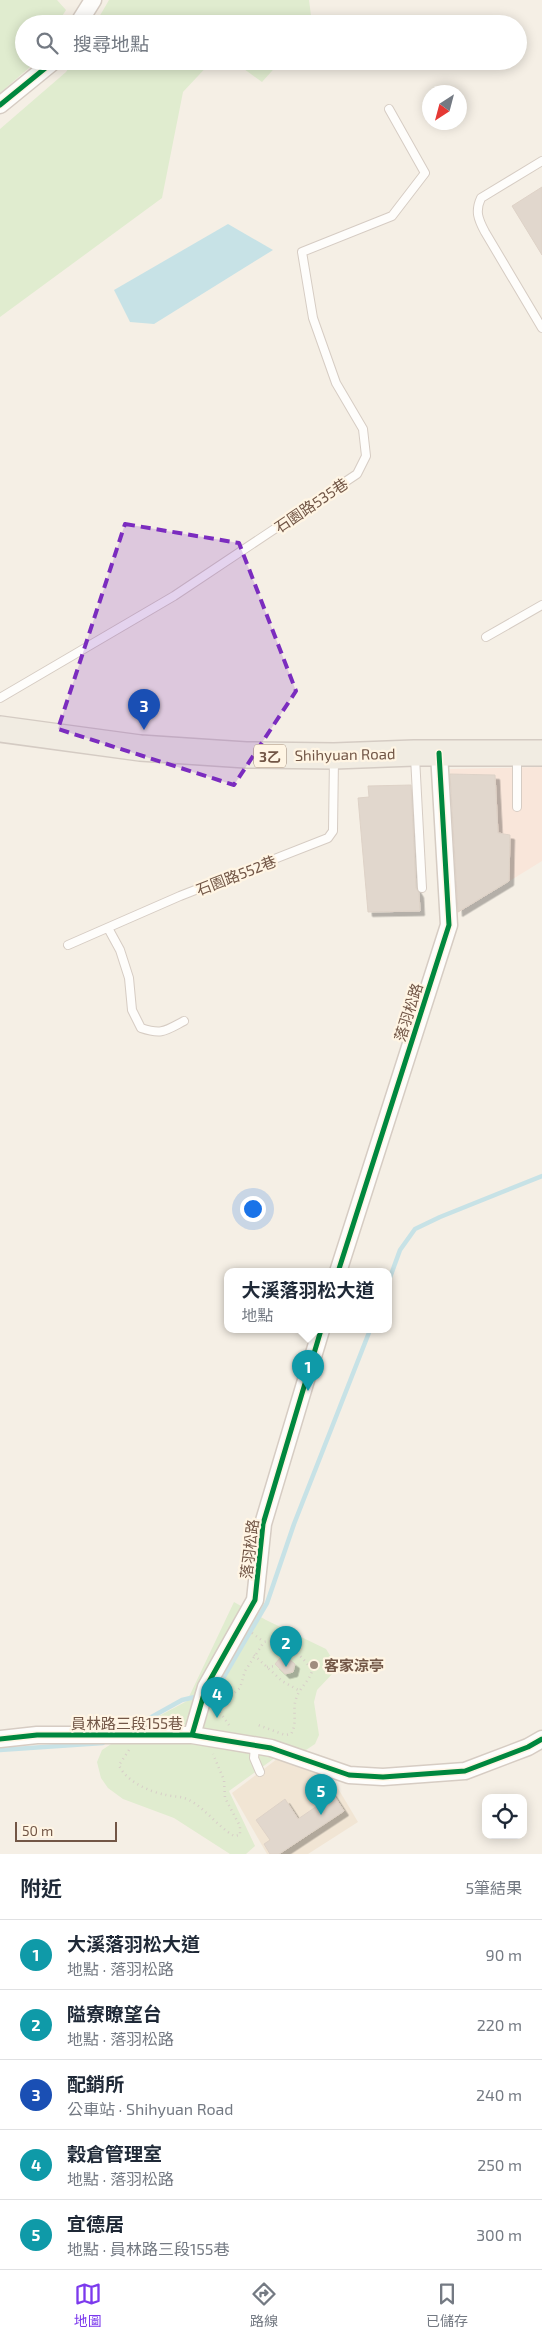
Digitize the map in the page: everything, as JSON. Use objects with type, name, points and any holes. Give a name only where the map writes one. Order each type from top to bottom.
[{"type":"main road","name":"Shihyuan Road","points":[[0,729],[140,748],[246,755],[334,756],[414,753],[542,753]]},
{"type":"street","points":[[84,15],[93,0]]},
{"type":"street","points":[[0,105],[43,70]]},
{"type":"street","name":"落羽松路","points":[[339,1268],[449,926],[440,753]]},
{"type":"street","name":"落羽松路","points":[[200,1737],[204,1694],[255,1600],[263,1524],[320,1333]]},
{"type":"street","name":"員林路三段155巷","points":[[0,1739],[37,1735],[200,1737],[271,1748],[349,1775],[384,1777],[466,1771],[528,1747],[542,1739]]},
{"type":"lane","name":"石園路535巷","points":[[0,698],[174,596],[357,474],[366,456],[363,429],[336,383],[313,318],[302,252],[392,216],[425,173],[389,108]]},
{"type":"lane","points":[[541,324],[484,232],[478,219],[477,208],[481,198],[542,161]]},
{"type":"lane","points":[[486,637],[542,605]]},
{"type":"lane","points":[[414,753],[417,770],[422,888]]},
{"type":"lane","points":[[516,753],[517,807]]},
{"type":"lane","name":"石園路552巷","points":[[68,945],[180,896],[328,838],[334,832],[334,756]]},
{"type":"lane","points":[[108,928],[120,950],[128,978],[132,1010],[141,1028],[156,1033],[163,1032],[184,1021]]},
{"type":"lane","points":[[255,1746],[254,1758],[260,1772]]},
{"type":"path","points":[[256,1635],[264,1642]]},
{"type":"path","points":[[131,1735],[133,1746],[119,1765],[126,1777],[153,1792],[186,1798],[196,1804],[223,1829],[234,1836],[240,1835],[240,1826],[226,1798],[224,1780],[200,1737],[217,1708],[240,1688],[245,1670],[254,1655],[264,1642],[272,1640],[278,1642],[308,1664],[312,1671],[310,1678],[295,1701],[294,1728],[291,1734],[285,1735],[258,1725]]},
{"type":"path","points":[[254,1655],[282,1682],[300,1691]]},
{"type":"path","points":[[267,1667],[276,1666]]},
{"type":"path","points":[[217,1708],[230,1727]]},
{"type":"highlighted area","points":[[125,524],[239,543],[296,691],[234,785],[58,729]]},
{"type":"shaded area","points":[[542,767],[542,861],[456,914],[450,769]]},
{"type":"shaded area","points":[[277,1759],[333,1780],[358,1822],[308,1854],[267,1854],[232,1793]]},
{"type":"green space","points":[[0,0],[57,0],[66,10],[63,15],[15,15],[15,70],[27,70],[0,93]]},
{"type":"green space","points":[[109,0],[309,0],[311,15],[100,15]]},
{"type":"green space","points":[[67,70],[204,70],[183,92],[162,198],[0,317],[0,129]]},
{"type":"green space","points":[[245,70],[273,70],[262,82]]},
{"type":"green space","points":[[234,1602],[326,1649],[333,1660],[334,1672],[317,1690],[314,1702],[319,1735],[315,1744],[303,1752],[276,1757],[229,1791],[255,1846],[246,1854],[230,1854],[174,1818],[123,1799],[108,1788],[101,1778],[97,1762],[102,1750],[131,1731],[187,1701]]},
{"type":"water","points":[[228,224],[273,250],[154,324],[130,322],[114,290]]},
{"type":"building","points":[[542,187],[542,255],[512,206]]},
{"type":"building","points":[[450,774],[495,775],[498,833],[510,835],[509,881],[458,912]]},
{"type":"building","points":[[411,785],[416,888],[419,893],[420,911],[368,912],[358,798],[369,797],[368,786]]},
{"type":"building","points":[[286,1657],[295,1664],[293,1672],[285,1674],[275,1664],[280,1658]]},
{"type":"building","points":[[322,1777],[344,1811],[279,1854],[270,1854],[264,1844],[270,1840],[256,1820],[285,1799],[298,1819],[320,1804],[308,1786]]},
{"type":"waterway","points":[[392,1272],[400,1250],[415,1229],[542,1176]]},
{"type":"waterway","points":[[209,1693],[215,1692],[267,1603],[294,1524],[369,1333]]},
{"type":"waterway","points":[[130,1729],[182,1700],[199,1696]]},
{"type":"waterway","points":[[0,1750],[103,1743]]},
{"type":"cycle path","points":[[0,105],[43,70]]},
{"type":"cycle path","points":[[339,1268],[449,925],[439,753]]},
{"type":"cycle path","points":[[192,1735],[206,1687],[255,1600],[263,1524],[320,1333]]},
{"type":"cycle path","points":[[0,1739],[37,1735],[192,1735],[271,1748],[349,1775],[383,1777],[465,1771],[528,1747],[542,1739]]},
{"type":"place","name":"配銷所","points":[[144,730]]},
{"type":"place","name":"大溪落羽松大道","points":[[308,1391]]},
{"type":"place","name":"客家涼亭","points":[[314,1665]]},
{"type":"place","name":"隘寮瞭望台","points":[[286,1667]]},
{"type":"place","name":"穀倉管理室","points":[[217,1718]]},
{"type":"place","name":"宜德居","points":[[321,1815]]}]
